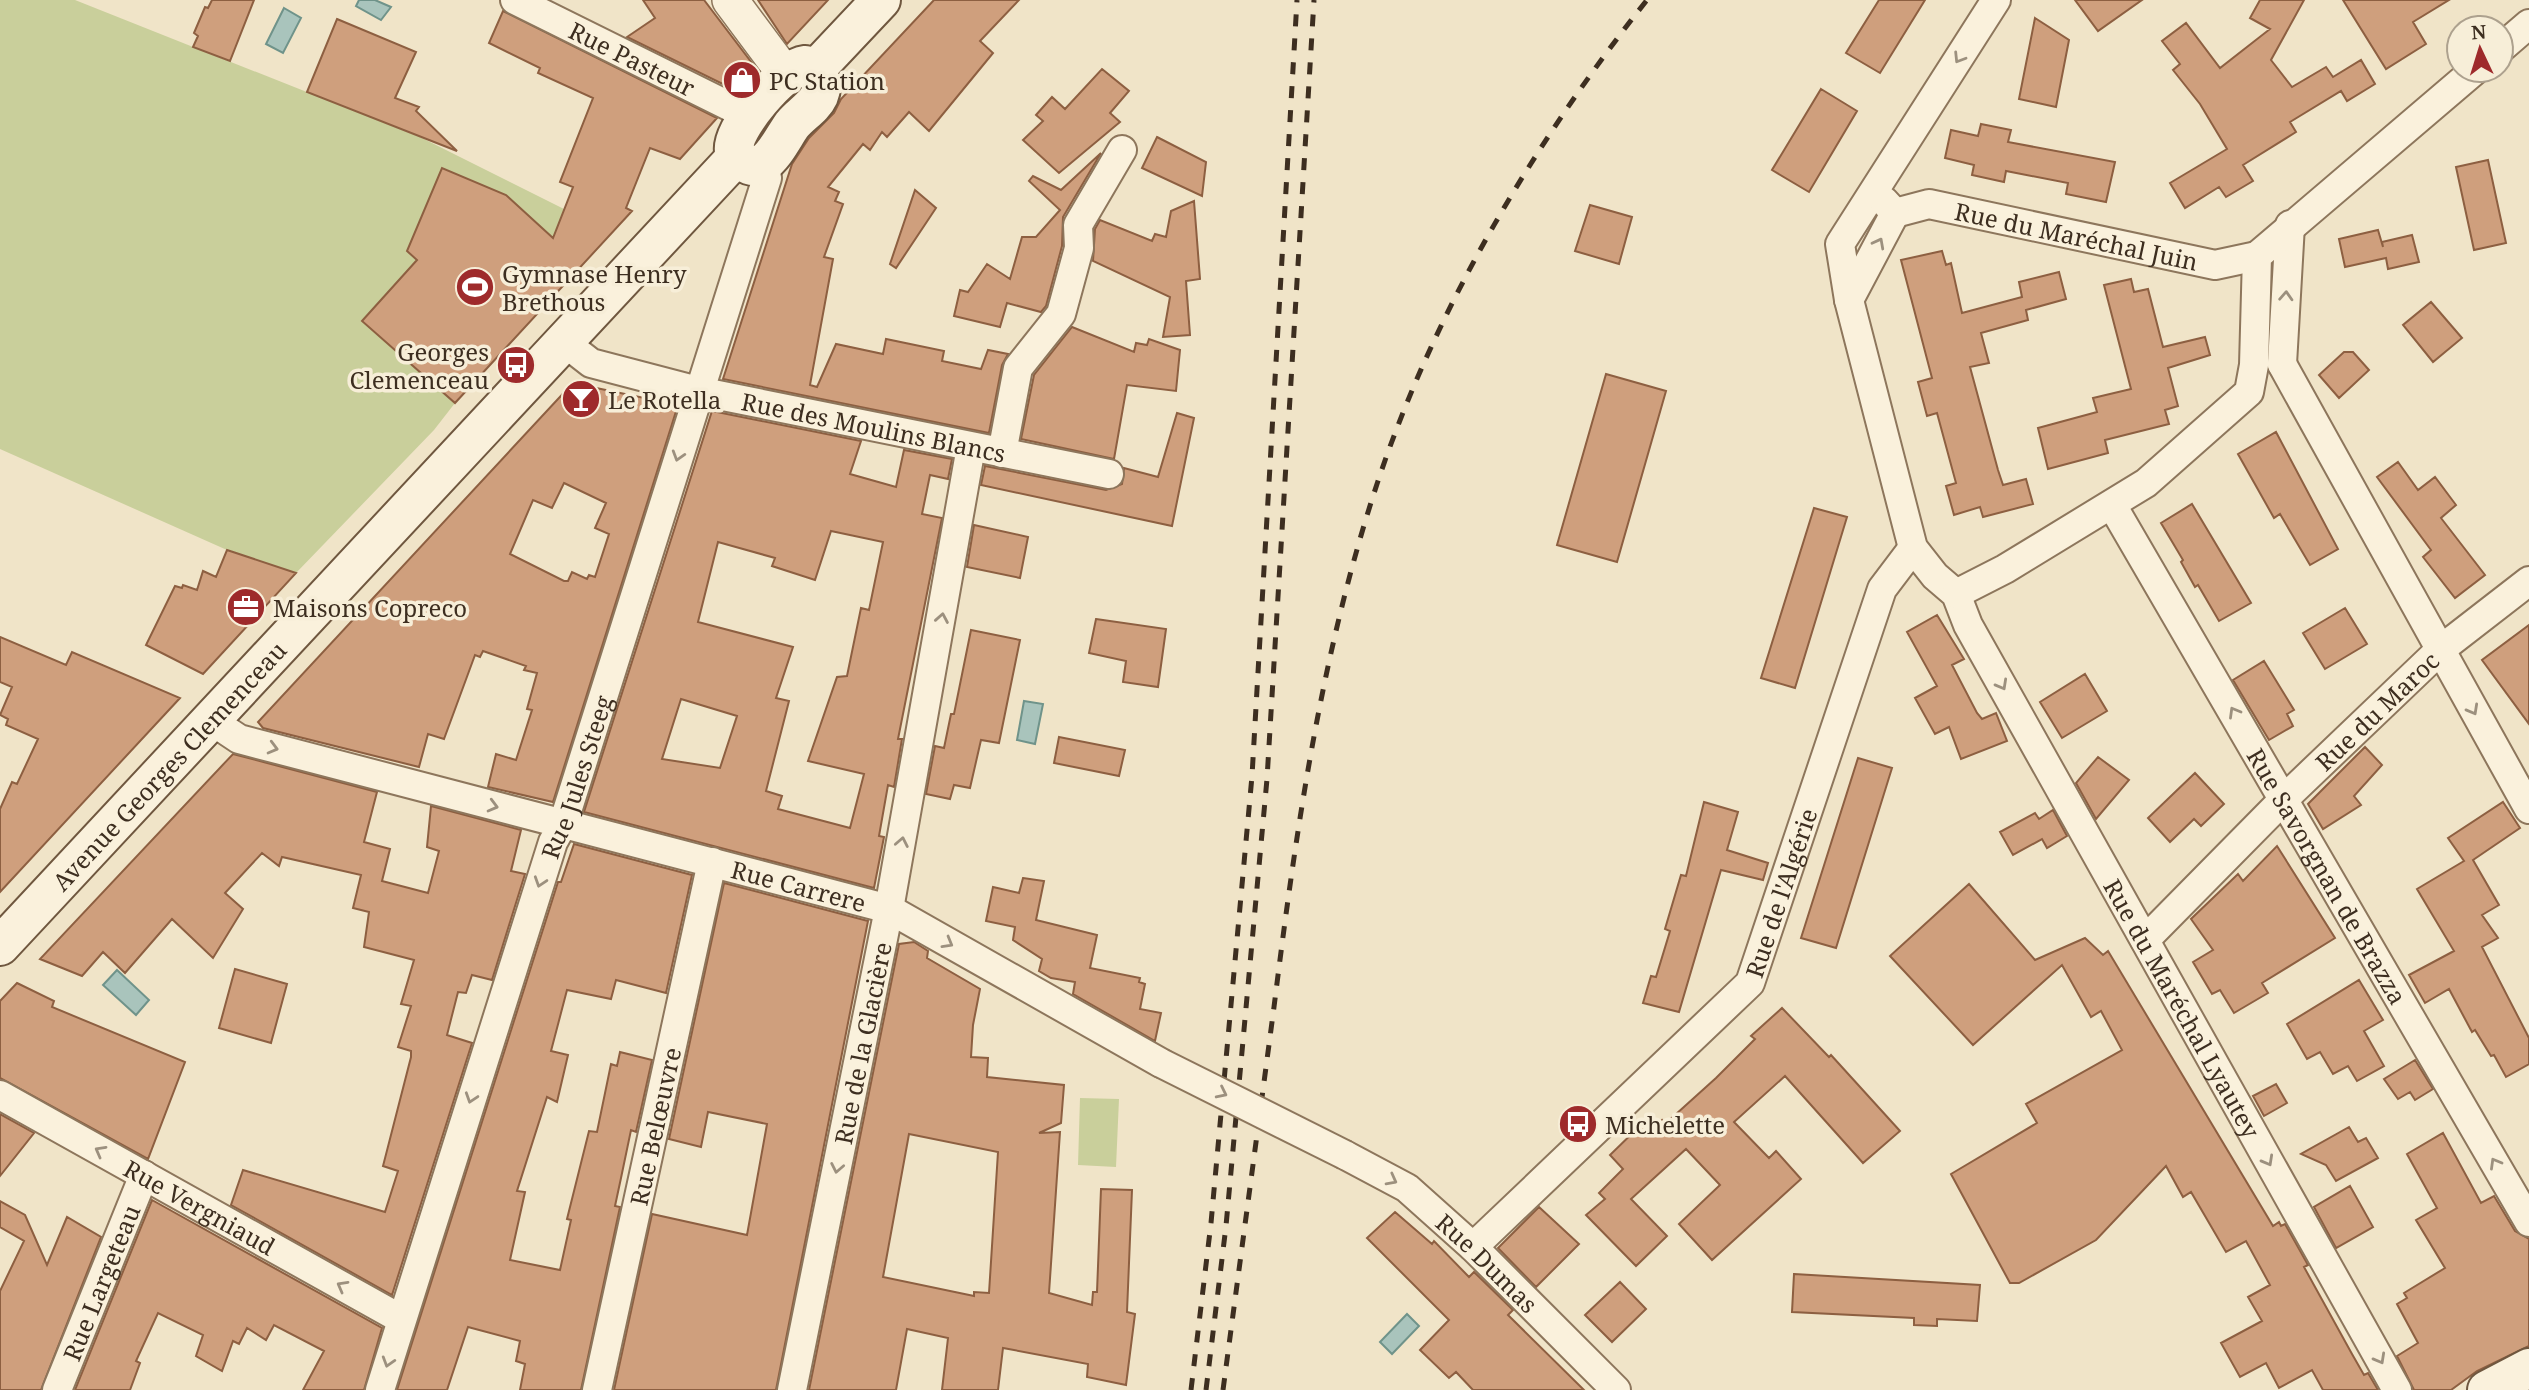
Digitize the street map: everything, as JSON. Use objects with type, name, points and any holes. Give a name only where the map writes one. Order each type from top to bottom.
[{"type":"main road","points":[[750,159],[733,146],[734,136],[753,112],[844,38],[881,0]]},
{"type":"main road","name":"Avenue Georges Clemenceau","points":[[0,946],[212,721],[458,452],[564,342],[750,159],[774,156],[792,124],[817,99],[821,83],[800,72]]},
{"type":"main road","points":[[2487,1390],[2529,1368]]},
{"type":"street","name":"Rue Pasteur","points":[[515,0],[737,110],[753,112]]},
{"type":"street","points":[[730,0],[800,72]]},
{"type":"street","points":[[844,38],[853,0]]},
{"type":"street","points":[[1996,0],[1840,244],[1849,300],[1913,548],[1935,576],[1955,594],[2005,569],[2146,483],[2249,392],[2268,365],[2290,225]]},
{"type":"street","points":[[2515,36],[2529,23]]},
{"type":"street","points":[[2458,84],[2290,225],[2257,256],[2268,365],[2440,650],[2529,809]]},
{"type":"street","points":[[1002,453],[1018,368],[1061,314],[1079,248],[1078,225],[1122,150]]},
{"type":"street","name":"Rue Jules Steeg","points":[[380,1390],[553,842],[563,824],[767,178],[750,159]]},
{"type":"street","points":[[1849,300],[1895,212],[1874,192]]},
{"type":"street","name":"Rue du Maréchal Juin","points":[[1895,212],[1929,204],[2215,265],[2257,256]]},
{"type":"street","name":"Rue des Moulins Blancs","points":[[564,342],[591,363],[698,391],[1109,474]]},
{"type":"street","name":"Rue de la Glacière","points":[[792,1390],[889,909],[971,447]]},
{"type":"street","name":"Rue Savorgnan de Brazza","points":[[2112,505],[2529,1223]]},
{"type":"street","name":"Rue de l'Algérie","points":[[1473,1247],[1750,984],[1882,589],[1913,548]]},
{"type":"street","name":"Rue du Maroc","points":[[2145,940],[2285,799],[2440,650],[2529,581]]},
{"type":"street","name":"Rue du Maréchal Lyautey","points":[[1955,594],[1968,625],[2397,1390]]},
{"type":"street","name":"Rue Carrere","points":[[212,721],[239,739],[889,909],[1161,1063],[1345,1155]]},
{"type":"street","name":"Rue Belœuvre","points":[[597,1390],[712,862]]},
{"type":"street","name":"Rue Vergniaud","points":[[0,1095],[401,1319]]},
{"type":"street","name":"Rue Dumas","points":[[1345,1155],[1407,1188],[1473,1247],[1616,1390]]},
{"type":"street","name":"Rue Largeteau","points":[[57,1390],[144,1175]]},
{"type":"green space","points":[[0,0],[75,0],[420,137],[578,216],[559,289],[455,403],[434,430],[296,573],[227,550],[0,449]]},
{"type":"green space","points":[[1080,1098],[1119,1099],[1116,1167],[1078,1165]]},
{"type":"water","points":[[359,0],[375,0],[391,7],[381,20],[356,6]]},
{"type":"water","points":[[284,8],[301,18],[283,53],[266,44]]},
{"type":"water","points":[[1024,701],[1043,704],[1035,744],[1017,740]]},
{"type":"water","points":[[117,970],[149,1000],[136,1015],[103,985]]},
{"type":"water","points":[[1407,1314],[1419,1326],[1392,1354],[1380,1342]]},
{"type":"building","points":[[212,0],[254,0],[230,61],[193,47],[198,36],[194,33],[205,7],[208,8]]},
{"type":"building","points":[[643,0],[704,0],[758,71],[739,92],[627,37],[655,18]]},
{"type":"building","points":[[758,0],[828,0],[787,44]]},
{"type":"building","points":[[934,0],[1019,0],[980,41],[993,53],[929,131],[909,112],[887,137],[882,132],[870,150],[863,144],[828,187],[839,192],[835,201],[843,204],[824,257],[833,259],[810,385],[817,387],[836,344],[883,354],[886,339],[944,351],[942,361],[981,369],[988,350],[1008,354],[1002,365],[989,433],[723,379],[792,164],[809,138],[834,113],[841,99]]},
{"type":"building","points":[[1879,0],[1925,0],[1880,73],[1846,53]]},
{"type":"building","points":[[2075,0],[2142,0],[2098,31]]},
{"type":"building","points":[[2260,0],[2304,0],[2271,60],[2292,87],[2326,67],[2333,77],[2361,60],[2375,84],[2347,101],[2341,91],[2290,122],[2296,132],[2243,165],[2253,181],[2226,197],[2219,187],[2185,208],[2170,183],[2227,149],[2200,104],[2173,70],[2180,64],[2162,41],[2186,23],[2220,68],[2270,29],[2250,18]]},
{"type":"building","points":[[2343,0],[2449,0],[2413,22],[2426,44],[2386,69]]},
{"type":"building","name":"Gymnase Henry Brethous","points":[[503,11],[717,118],[680,159],[650,148],[626,208],[632,211],[455,403],[362,321],[417,260],[407,251],[442,168],[506,195],[553,238],[573,187],[560,182],[593,98],[538,73],[540,68],[489,43]]},
{"type":"building","points":[[2035,18],[2069,40],[2056,107],[2019,99]]},
{"type":"building","points":[[337,19],[416,52],[395,98],[419,107],[416,111],[457,151],[307,92]]},
{"type":"building","points":[[1102,69],[1129,91],[1110,113],[1120,122],[1059,173],[1023,140],[1043,121],[1036,115],[1052,97],[1065,109]]},
{"type":"building","points":[[1821,89],[1857,111],[1809,192],[1772,170]]},
{"type":"building","points":[[1981,124],[2011,130],[2008,142],[2115,162],[2106,202],[2066,194],[2068,183],[2006,171],[2004,182],[1972,175],[1974,165],[1945,158],[1951,130],[1978,136]]},
{"type":"building","points":[[1157,137],[1206,162],[1202,196],[1142,168]]},
{"type":"building","points":[[1101,153],[1063,217],[1062,246],[1046,306],[1041,312],[1007,303],[1000,327],[954,316],[960,290],[968,292],[987,264],[1010,279],[1022,237],[1036,237],[1060,210],[1029,181],[1033,176],[1061,190]]},
{"type":"building","points":[[2488,160],[2506,243],[2474,250],[2456,167]]},
{"type":"building","points":[[915,190],[936,208],[896,268],[890,264]]},
{"type":"building","points":[[1194,201],[1200,279],[1186,281],[1190,335],[1163,337],[1170,297],[1093,261],[1095,229],[1100,220],[1152,241],[1155,234],[1166,237],[1171,211]]},
{"type":"building","points":[[1590,205],[1632,217],[1619,264],[1575,251]]},
{"type":"building","points":[[2378,230],[2383,247],[2382,242],[2412,235],[2419,262],[2388,269],[2386,258],[2345,267],[2339,239]]},
{"type":"building","points":[[1942,251],[1946,265],[1951,263],[1962,313],[2022,297],[2019,282],[2059,272],[2066,299],[2026,310],[2028,320],[1981,333],[1989,363],[1970,367],[1998,470],[2003,485],[2026,479],[2033,504],[1983,517],[1980,507],[1954,515],[1946,486],[1956,483],[1937,413],[1927,416],[1918,382],[1932,378],[1901,260]]},
{"type":"building","points":[[2131,279],[2134,292],[2148,289],[2163,347],[2205,337],[2210,355],[2168,368],[2178,406],[2165,410],[2169,424],[2105,440],[2108,453],[2048,469],[2038,428],[2097,412],[2093,398],[2131,389],[2104,285]]},
{"type":"building","points":[[2431,302],[2462,338],[2433,362],[2403,325]]},
{"type":"building","points":[[1072,327],[1134,352],[1136,343],[1147,345],[1149,339],[1180,350],[1176,391],[1127,385],[1114,459],[1021,439],[1034,375]]},
{"type":"building","points":[[2344,352],[2353,352],[2369,370],[2339,398],[2319,375]]},
{"type":"building","points":[[1606,374],[1666,391],[1617,562],[1557,545]]},
{"type":"building","points":[[571,385],[678,405],[553,802],[488,787],[496,754],[516,760],[532,710],[527,709],[537,673],[524,670],[526,666],[483,651],[480,657],[475,655],[444,739],[428,734],[419,767],[263,728],[258,722]],"holes":[[[564,483],[606,503],[595,528],[609,534],[595,577],[589,575],[587,579],[572,572],[568,581],[564,581],[510,554],[533,500],[552,508]]]},
{"type":"building","points":[[712,411],[861,441],[850,474],[896,487],[904,450],[952,459],[948,479],[930,475],[922,514],[942,518],[898,739],[902,739],[894,787],[888,785],[879,836],[884,837],[874,888],[584,812]],"holes":[[[831,531],[883,542],[869,610],[861,608],[847,676],[837,677],[808,761],[864,774],[850,828],[778,809],[782,796],[766,791],[789,701],[776,698],[793,647],[698,622],[718,542],[775,558],[772,566],[815,580]],[[681,699],[737,716],[720,768],[662,759]]]},
{"type":"building","points":[[1177,413],[1194,418],[1172,526],[981,485],[985,466],[1106,490],[1122,484],[1124,468],[1158,477]]},
{"type":"building","points":[[2276,432],[2338,549],[2310,565],[2280,514],[2274,518],[2238,454]]},
{"type":"building","points":[[2398,462],[2418,490],[2435,477],[2456,505],[2441,518],[2485,575],[2455,598],[2423,557],[2431,550],[2377,477]]},
{"type":"building","points":[[2192,504],[2251,603],[2219,621],[2198,585],[2195,587],[2161,523]]},
{"type":"building","points":[[1814,508],[1847,517],[1795,688],[1761,678]]},
{"type":"building","points":[[974,525],[1028,537],[1020,578],[967,567]]},
{"type":"building","points":[[227,550],[296,573],[203,674],[146,645],[175,586],[182,588],[183,585],[197,590],[203,571],[216,577]]},
{"type":"building","points":[[2345,608],[2367,644],[2325,669],[2303,633]]},
{"type":"building","points":[[1937,615],[1964,659],[1952,665],[1977,713],[1982,719],[1996,713],[2007,741],[1961,759],[1949,727],[1935,734],[1915,698],[1937,686],[1907,632]]},
{"type":"building","points":[[1096,619],[1166,629],[1158,687],[1123,682],[1126,661],[1089,653]]},
{"type":"building","points":[[2529,625],[2529,724],[2482,660]]},
{"type":"building","points":[[971,630],[1020,640],[999,743],[981,740],[970,788],[954,785],[950,799],[926,794],[935,746],[944,748],[951,714],[954,714]]},
{"type":"building","points":[[0,637],[66,665],[72,652],[180,698],[0,892],[0,809],[12,782],[17,784],[38,739],[6,725],[8,719],[0,715],[12,687],[0,682]]},
{"type":"building","points":[[2264,661],[2294,710],[2287,714],[2293,726],[2269,740],[2233,680]]},
{"type":"building","points":[[2085,674],[2107,711],[2062,738],[2040,702]]},
{"type":"building","points":[[1059,737],[1125,750],[1119,776],[1054,763]]},
{"type":"building","points":[[2365,747],[2382,765],[2354,796],[2361,805],[2323,829],[2308,804]]},
{"type":"building","points":[[233,754],[377,792],[364,842],[390,849],[382,881],[428,893],[439,851],[427,847],[431,806],[521,830],[511,871],[525,874],[492,980],[472,975],[466,993],[458,992],[447,1035],[472,1043],[392,1295],[231,1205],[243,1170],[385,1212],[398,1171],[383,1166],[411,1057],[411,1051],[398,1047],[411,1006],[401,1004],[414,960],[364,947],[369,912],[353,908],[361,875],[282,857],[279,866],[262,853],[225,893],[243,909],[213,958],[172,919],[125,973],[103,952],[82,976],[40,959]]},
{"type":"building","points":[[2098,757],[2129,780],[2096,819],[2076,783]]},
{"type":"building","points":[[1858,758],[1892,768],[1836,948],[1801,938]]},
{"type":"building","points":[[2195,773],[2224,804],[2201,826],[2194,819],[2170,842],[2148,818]]},
{"type":"building","points":[[1704,802],[1738,812],[1727,850],[1768,863],[1763,880],[1721,870],[1679,1012],[1643,1003],[1651,976],[1656,977],[1670,931],[1665,929],[1681,875],[1686,876]]},
{"type":"building","points":[[2503,802],[2520,828],[2473,860],[2499,905],[2482,915],[2498,938],[2482,947],[2529,1038],[2529,1064],[2506,1077],[2494,1055],[2491,1056],[2475,1030],[2472,1032],[2449,989],[2425,1003],[2409,975],[2454,951],[2417,889],[2464,861],[2448,838]]},
{"type":"building","points":[[2053,810],[2067,836],[2047,848],[2042,839],[2013,855],[2000,832],[2035,813],[2039,819]]},
{"type":"building","points":[[574,844],[692,875],[666,993],[616,980],[611,999],[567,990],[551,1051],[568,1055],[557,1102],[547,1097],[517,1191],[525,1192],[510,1260],[560,1270],[571,1220],[567,1219],[589,1131],[597,1132],[611,1064],[617,1066],[620,1052],[652,1060],[636,1132],[631,1130],[615,1206],[620,1207],[581,1390],[520,1390],[525,1364],[516,1361],[520,1341],[468,1327],[447,1390],[397,1390],[558,882],[561,882]]},
{"type":"building","points":[[2277,846],[2335,938],[2262,983],[2268,993],[2234,1013],[2220,990],[2212,994],[2193,962],[2213,950],[2191,919],[2238,874],[2243,881]]},
{"type":"building","points":[[1023,878],[1044,881],[1036,920],[1097,935],[1090,968],[1140,978],[1139,982],[1145,984],[1140,1009],[1161,1013],[1155,1041],[1073,994],[1075,982],[1051,978],[1039,971],[1042,959],[1013,940],[1015,927],[986,921],[993,887],[1019,893]]},
{"type":"building","points":[[724,883],[868,921],[776,1390],[614,1390],[652,1214],[747,1235],[767,1124],[708,1112],[701,1147],[669,1139]]},
{"type":"building","points":[[1969,884],[2035,960],[2085,938],[2103,955],[2108,951],[2273,1226],[2279,1222],[2281,1226],[2285,1224],[2308,1265],[2304,1267],[2352,1354],[2364,1375],[2368,1373],[2378,1390],[2323,1390],[2312,1370],[2279,1388],[2266,1363],[2240,1377],[2221,1343],[2262,1321],[2248,1297],[2270,1285],[2246,1241],[2226,1252],[2191,1192],[2183,1197],[2166,1166],[2096,1240],[2019,1283],[2010,1283],[1951,1174],[2037,1123],[2026,1104],[2122,1050],[2101,1011],[2091,1017],[2062,965],[1973,1045],[1890,956]]},
{"type":"building","points":[[914,942],[928,951],[927,958],[980,989],[973,1025],[971,1057],[988,1058],[987,1077],[1064,1085],[1061,1123],[1039,1133],[1060,1132],[1049,1293],[1092,1305],[1093,1292],[1097,1292],[1101,1189],[1132,1190],[1127,1312],[1135,1314],[1126,1385],[1087,1377],[1088,1364],[1003,1348],[998,1390],[942,1390],[948,1338],[907,1329],[896,1390],[809,1390],[899,944]],"holes":[[[909,1134],[998,1152],[989,1293],[974,1292],[974,1296],[883,1277]]]},
{"type":"building","points":[[235,969],[287,984],[271,1043],[219,1028]]},
{"type":"building","points":[[2359,980],[2383,1020],[2364,1031],[2384,1066],[2357,1081],[2348,1066],[2333,1074],[2320,1052],[2307,1059],[2287,1024]]},
{"type":"building","points":[[17,983],[54,1001],[52,1007],[185,1062],[148,1159],[0,1078],[0,1001]]},
{"type":"building","points":[[1782,1008],[1829,1057],[1831,1055],[1900,1131],[1863,1163],[1785,1076],[1734,1122],[1769,1158],[1776,1151],[1801,1179],[1712,1260],[1679,1224],[1720,1185],[1686,1149],[1631,1199],[1667,1236],[1636,1266],[1586,1215],[1605,1199],[1599,1193],[1623,1169],[1610,1155],[1646,1120],[1653,1128],[1662,1120],[1665,1124],[1716,1078],[1755,1039],[1751,1036]]},
{"type":"building","points":[[2415,1060],[2433,1089],[2415,1100],[2410,1092],[2398,1099],[2384,1079]]},
{"type":"building","points":[[2276,1084],[2287,1103],[2264,1116],[2253,1096]]},
{"type":"building","points":[[0,1114],[34,1133],[0,1176]]},
{"type":"building","points":[[2349,1127],[2358,1142],[2366,1138],[2378,1158],[2336,1181],[2326,1165],[2301,1154]]},
{"type":"building","points":[[2443,1133],[2481,1203],[2494,1196],[2515,1231],[2529,1239],[2529,1346],[2477,1371],[2451,1390],[2414,1390],[2397,1356],[2418,1343],[2397,1304],[2407,1298],[2404,1293],[2445,1268],[2416,1220],[2437,1208],[2407,1154]]},
{"type":"building","points":[[2350,1186],[2373,1227],[2336,1248],[2314,1207]]},
{"type":"building","points":[[152,1200],[382,1328],[364,1390],[303,1390],[324,1351],[274,1325],[266,1340],[247,1328],[239,1344],[233,1341],[222,1371],[196,1356],[203,1335],[158,1313],[136,1361],[140,1363],[130,1390],[75,1390]]},
{"type":"building","points":[[0,1201],[25,1215],[47,1265],[67,1217],[101,1237],[41,1390],[0,1390],[0,1291],[24,1241],[0,1227]]},
{"type":"building","points":[[1539,1207],[1579,1244],[1536,1287],[1498,1248]]},
{"type":"building","points":[[1395,1212],[1432,1244],[1434,1241],[1469,1277],[1474,1272],[1513,1310],[1508,1315],[1584,1390],[1473,1390],[1456,1372],[1449,1378],[1420,1350],[1449,1320],[1367,1238]]},
{"type":"building","points":[[1794,1274],[1980,1285],[1977,1321],[1937,1319],[1937,1326],[1914,1325],[1914,1318],[1792,1312]]},
{"type":"building","points":[[1620,1282],[1646,1309],[1612,1342],[1585,1315]]},
{"type":"railway","points":[[1191,1390],[1211,1223],[1252,776],[1297,0]]},
{"type":"railway","points":[[1206,1390],[1226,1226],[1267,779],[1314,0]]},
{"type":"railway","points":[[1223,1390],[1301,809],[1326,678],[1357,548],[1400,419],[1458,292],[1491,230],[1565,111],[1647,0]]},
{"type":"place","name":"PC Station","points":[[742,80]]},
{"type":"place","name":"Gymnase Henry Brethous","points":[[475,287]]},
{"type":"place","name":"Georges Clemenceau","points":[[516,365]]},
{"type":"place","name":"Le Rotella","points":[[581,399]]},
{"type":"place","name":"Maisons Copreco","points":[[246,607]]},
{"type":"place","name":"Michelette","points":[[1578,1124]]}]
